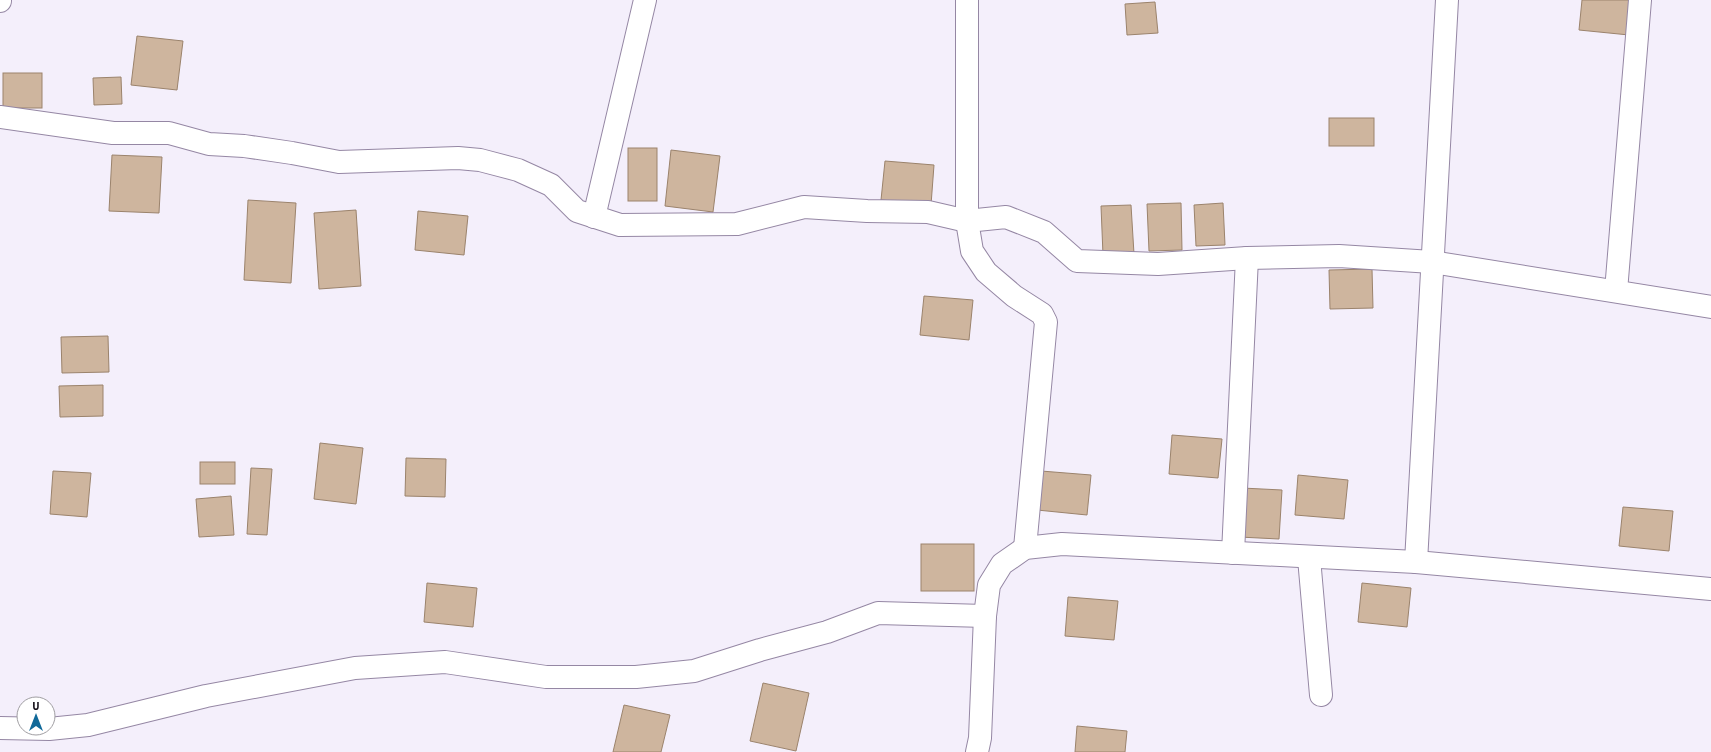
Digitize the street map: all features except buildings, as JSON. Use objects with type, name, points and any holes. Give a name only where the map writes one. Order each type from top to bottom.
[{"type":"street","points":[[594,217],[645,0]]},
{"type":"street","points":[[967,0],[966,221],[972,251],[986,272],[1014,296],[1042,314],[1046,322],[1025,548]]},
{"type":"street","points":[[1416,562],[1447,0]]},
{"type":"street","points":[[1616,291],[1640,0]]},
{"type":"street","points":[[0,117],[113,132],[169,133],[209,144],[278,151],[339,162],[458,158],[480,160],[518,170],[551,185],[577,211],[620,225],[737,224],[804,207],[867,211],[928,212],[966,221],[1006,217],[1044,232],[1077,261],[1158,264],[1247,258],[1339,256],[1432,262],[1711,307]]},
{"type":"street","points":[[1233,553],[1247,258]]},
{"type":"street","points":[[977,752],[980,738],[985,616],[989,585],[1002,564],[1025,548],[1062,544],[1309,558],[1416,562],[1711,589]]},
{"type":"street","points":[[1309,558],[1321,695]]},
{"type":"street","points":[[0,728],[49,729],[88,725],[206,696],[355,668],[445,662],[546,677],[636,677],[694,671],[760,650],[827,632],[878,613],[985,616]]}]
